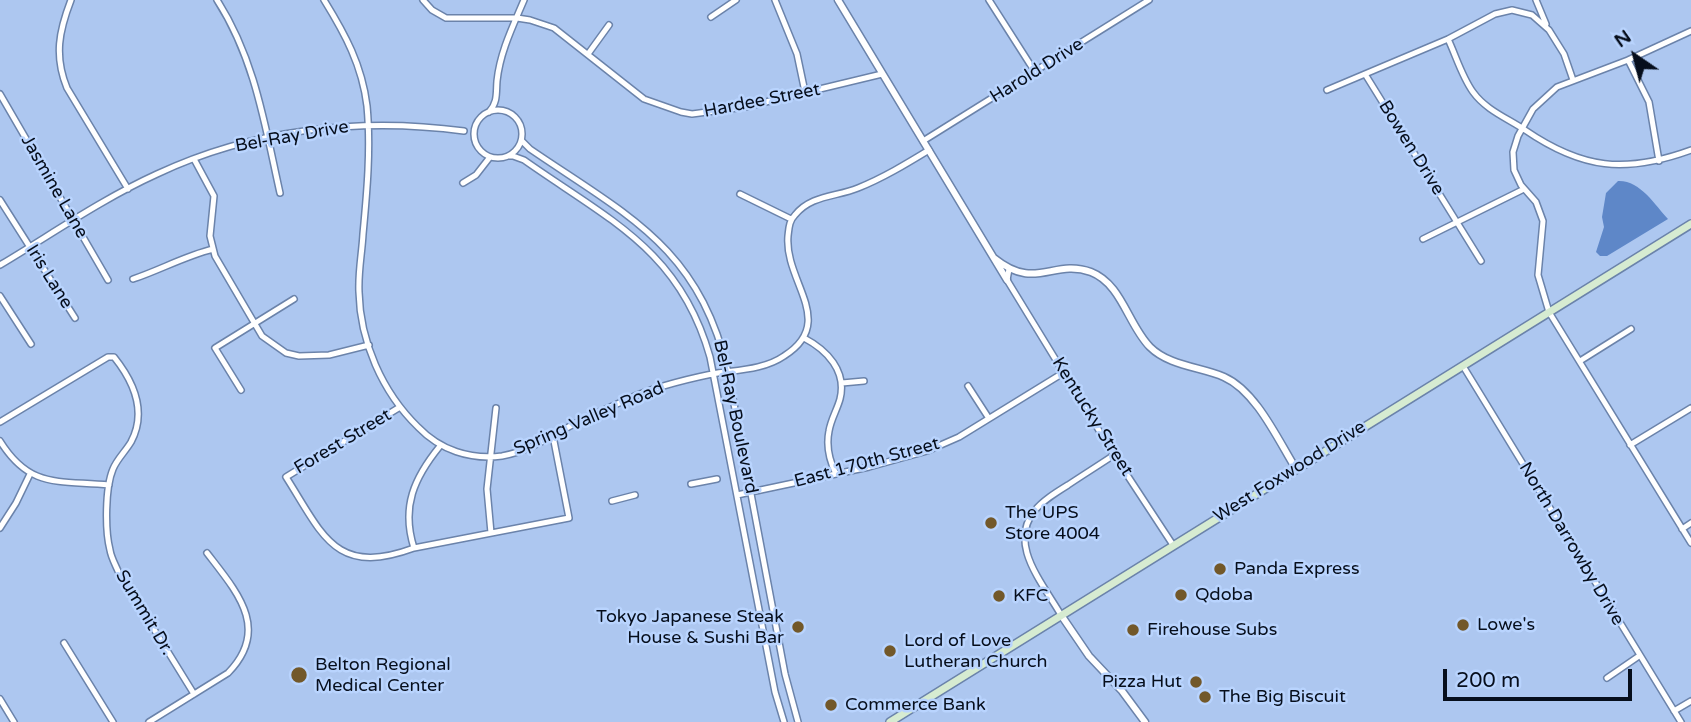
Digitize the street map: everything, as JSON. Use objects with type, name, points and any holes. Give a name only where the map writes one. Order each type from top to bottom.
[{"type":"main road","name":"West Foxwood Drive","points":[[890,722],[1691,224]]},
{"type":"street","points":[[71,0],[58,41],[62,75],[128,189]]},
{"type":"street","points":[[217,0],[235,32],[252,72],[280,193]]},
{"type":"street","points":[[325,2],[334,0]]},
{"type":"street","name":"Hardee Street","points":[[423,0],[439,14],[454,19],[490,16],[517,18],[554,28],[644,99],[692,114],[745,107],[883,74]]},
{"type":"street","points":[[463,183],[476,174],[490,157],[479,150],[475,141],[464,131],[488,113],[497,100],[499,66],[524,0]]},
{"type":"street","points":[[711,17],[736,0]]},
{"type":"street","points":[[775,0],[797,54],[804,92]]},
{"type":"street","points":[[838,0],[1007,280]]},
{"type":"street","points":[[989,0],[1035,72]]},
{"type":"street","name":"Harold Drive","points":[[923,141],[1149,0]]},
{"type":"street","name":"Spring Valley Road","points":[[325,2],[345,34],[356,59],[364,90],[368,125],[359,292],[369,345],[382,381],[400,407],[425,435],[440,446],[468,456],[490,457],[530,448],[636,395],[687,379],[770,363],[788,354],[804,338]]},
{"type":"street","points":[[1535,17],[1537,3]]},
{"type":"street","points":[[1537,3],[1564,54],[1573,80]]},
{"type":"street","points":[[1327,90],[1448,39],[1503,11],[1520,11],[1535,17],[1549,30]]},
{"type":"street","points":[[588,54],[609,25]]},
{"type":"street","points":[[1691,40],[1689,32],[1628,60],[1557,87],[1539,101],[1515,144],[1513,162],[1517,178],[1536,202],[1543,221],[1538,275],[1549,312],[1691,543]]},
{"type":"street","points":[[1448,39],[1473,92],[1498,114],[1549,147],[1590,162],[1619,165],[1659,161],[1691,150]]},
{"type":"street","points":[[1628,60],[1649,102],[1659,161]]},
{"type":"street","name":"Bowen Drive","points":[[1365,74],[1481,261]]},
{"type":"street","name":"Jasmine Lane","points":[[0,94],[108,280]]},
{"type":"street","name":"Bel-Ray Boulevard","points":[[497,100],[522,127],[522,141],[530,149],[658,240],[681,265],[706,305],[728,372],[791,703],[798,722]]},
{"type":"street","points":[[488,113],[509,113]]},
{"type":"street","points":[[475,141],[476,124]]},
{"type":"street","name":"Bel-Ray Drive","points":[[0,265],[128,189],[194,159],[268,137],[368,125],[464,131]]},
{"type":"street","points":[[508,156],[517,150],[522,141]]},
{"type":"street","points":[[836,474],[830,460],[828,440],[832,418],[840,401],[842,383],[837,366],[830,357],[804,338],[809,314],[790,264],[788,240],[791,219],[809,202],[855,190],[886,176],[929,150]]},
{"type":"street","name":"Bel-Ray Boulevard","points":[[490,157],[513,156],[524,160],[618,225],[649,250],[673,277],[692,308],[705,338],[714,374],[784,722]]},
{"type":"street","points":[[194,159],[214,196],[210,236],[220,268],[262,336],[286,353],[299,356],[322,356],[369,345]]},
{"type":"street","points":[[1423,239],[1524,189]]},
{"type":"street","points":[[740,194],[791,219]]},
{"type":"street","name":"Iris Lane","points":[[0,200],[75,318]]},
{"type":"street","points":[[649,250],[658,240]]},
{"type":"street","points":[[133,279],[190,255],[213,249]]},
{"type":"street","points":[[994,258],[1012,270],[1031,275],[1077,269],[1098,276],[1111,288],[1144,339],[1157,353],[1226,378],[1249,394],[1296,469]]},
{"type":"street","points":[[1007,280],[1012,270]]},
{"type":"street","points":[[1012,270],[1012,289]]},
{"type":"street","name":"Kentucky Street","points":[[1007,280],[1114,455],[1173,545]]},
{"type":"street","points":[[0,296],[31,344]]},
{"type":"street","points":[[241,390],[215,348],[294,299]]},
{"type":"street","points":[[1580,361],[1631,329]]},
{"type":"street","points":[[0,422],[108,357],[114,357],[135,390],[138,405],[138,425],[130,444],[112,471],[108,485],[63,482],[30,474],[19,467],[0,441]]},
{"type":"street","name":"North Darrowby Drive","points":[[1463,366],[1681,722]]},
{"type":"street","name":"East 170th Street","points":[[737,495],[927,451],[959,437],[1063,373]]},
{"type":"street","points":[[842,383],[864,381]]},
{"type":"street","points":[[968,386],[988,417]]},
{"type":"street","name":"Forest Street","points":[[400,407],[286,477],[322,534],[344,553],[352,557],[378,557],[414,548]]},
{"type":"street","points":[[491,533],[487,489],[496,408]]},
{"type":"street","points":[[1630,445],[1691,408]]},
{"type":"street","points":[[440,446],[429,460],[409,500],[408,523],[414,548],[569,518],[553,436]]},
{"type":"street","points":[[1114,455],[1048,496],[1035,509],[1027,526],[1026,545],[1031,563],[1061,615],[1089,656],[1122,691],[1145,722]]},
{"type":"street","points":[[0,528],[30,474]]},
{"type":"street","points":[[691,484],[717,479]]},
{"type":"street","name":"Summit Dr.","points":[[108,485],[109,550],[194,694]]},
{"type":"street","points":[[612,500],[635,495]]},
{"type":"street","points":[[1682,529],[1691,523]]},
{"type":"street","points":[[149,722],[228,673],[236,665],[247,643],[248,619],[243,603],[207,553]]},
{"type":"street","points":[[760,612],[773,610]]},
{"type":"street","points":[[64,643],[113,722]]},
{"type":"street","points":[[1607,678],[1639,656]]},
{"type":"street","points":[[0,699],[14,722]]},
{"type":"street","points":[[1674,711],[1691,701]]},
{"type":"street","points":[[779,706],[791,703]]},
{"type":"water","points":[[1618,181],[1640,189],[1668,219],[1607,256],[1600,256],[1596,252],[1604,227],[1602,217],[1606,193]]},
{"type":"place","name":"The UPS Store 4004","points":[[991,523]]},
{"type":"place","name":"Panda Express","points":[[1220,569]]},
{"type":"place","name":"Qdoba","points":[[1181,595]]},
{"type":"place","name":"KFC","points":[[999,596]]},
{"type":"place","name":"Lowe's","points":[[1463,625]]},
{"type":"place","name":"Tokyo Japanese Steak House & Sushi Bar","points":[[798,627]]},
{"type":"place","name":"Firehouse Subs","points":[[1133,630]]},
{"type":"place","name":"Lord of Love Lutheran Church","points":[[890,651]]},
{"type":"place","name":"Belton Regional Medical Center","points":[[299,675]]},
{"type":"place","name":"Pizza Hut","points":[[1196,682]]},
{"type":"place","name":"The Big Biscuit","points":[[1205,697]]},
{"type":"place","name":"Commerce Bank","points":[[831,705]]}]
